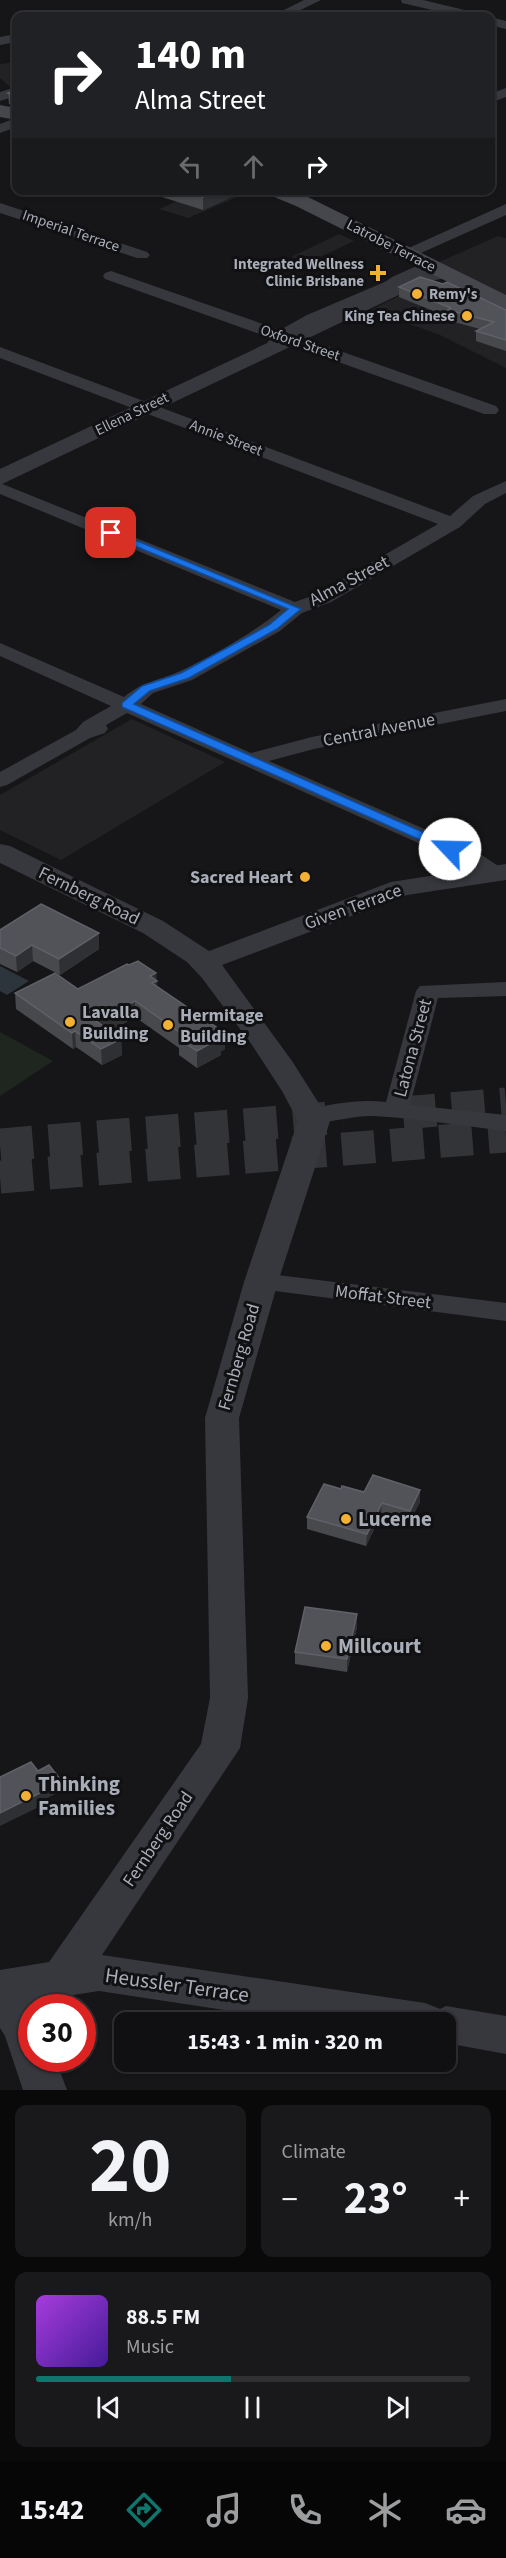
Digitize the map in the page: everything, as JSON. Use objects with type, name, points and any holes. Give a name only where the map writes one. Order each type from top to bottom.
[{"type":"main road","name":"Latrobe Terrace","points":[[286,195],[506,304]]},
{"type":"street","points":[[287,12],[315,0]]},
{"type":"street","points":[[407,0],[456,12]]},
{"type":"street","name":"Imperial Terrace","points":[[0,208],[142,255]]},
{"type":"street","points":[[407,254],[506,209]]},
{"type":"street","name":"Imperial Terrace","points":[[0,219],[126,262]]},
{"type":"street","points":[[434,268],[442,254],[506,223]]},
{"type":"street","name":"Ellena Street","points":[[0,478],[264,352],[396,282],[434,268]]},
{"type":"street","name":"Ellena Street","points":[[287,339],[370,302],[434,268]]},
{"type":"street","name":"Oxford Street","points":[[111,276],[490,410]]},
{"type":"street","name":"Ellena Street","points":[[370,302],[396,282]]},
{"type":"street","name":"Annie Street","points":[[0,352],[453,522]]},
{"type":"street","points":[[0,488],[295,609]]},
{"type":"street","name":"Alma Street","points":[[0,782],[83,734],[107,726],[131,707],[168,694],[185,676],[273,627],[295,609],[324,598],[453,522],[481,512],[502,491]]},
{"type":"street","points":[[0,648],[261,763],[500,873]]},
{"type":"street","name":"Central Avenue","points":[[261,763],[312,743],[506,705]]},
{"type":"street","name":"Central Avenue","points":[[261,763],[506,718]]},
{"type":"street","name":"Fernberg Road","points":[[0,852],[153,927],[205,962],[313,1116],[311,1135],[261,1281],[222,1418],[229,1698],[220,1748],[72,1965],[55,1994]]},
{"type":"street","name":"Given Terrace","points":[[205,962],[401,888],[500,873]]},
{"type":"street","name":"Latona Street","points":[[396,1110],[428,991],[506,989]]},
{"type":"street","points":[[313,1116],[356,1108],[396,1110],[506,1123]]},
{"type":"street","name":"Moffat Street","points":[[261,1281],[506,1312]]},
{"type":"street","name":"Heussler Terrace","points":[[74,1994],[99,1973],[361,2012]]},
{"type":"street","points":[[0,1990],[18,2019]]},
{"type":"street","name":"Heussler Terrace","points":[[0,1990],[18,2008]]},
{"type":"street","points":[[456,2027],[506,2035]]},
{"type":"street","points":[[43,2072],[45,2090]]},
{"type":"shaded area","points":[[12,62],[12,86],[10,87],[0,78],[0,64]]},
{"type":"shaded area","points":[[192,195],[242,195],[188,218],[159,209]]},
{"type":"shaded area","points":[[339,234],[354,241],[309,262],[291,257]]},
{"type":"shaded area","points":[[498,236],[506,238],[506,296],[437,263]]},
{"type":"shaded area","points":[[429,281],[506,320],[506,368],[440,335],[371,310]]},
{"type":"shaded area","points":[[132,719],[225,762],[61,860],[0,830],[0,795]]},
{"type":"shaded area","points":[[0,966],[29,981],[7,995],[0,991]]},
{"type":"shaded area","points":[[0,1032],[53,1061],[0,1096]]},
{"type":"building","points":[[420,277],[443,284],[447,282],[506,310],[506,340],[476,331],[494,322],[448,310],[451,308],[399,287]]},
{"type":"building","points":[[41,904],[99,933],[59,959],[32,945],[16,956],[0,948],[0,930]]},
{"type":"building","points":[[138,961],[156,973],[150,976],[157,981],[152,983],[225,1033],[218,1036],[221,1038],[197,1051],[179,1039],[185,1036],[135,1001],[96,1021],[121,1039],[101,1049],[75,1031],[72,1033],[15,993],[55,973],[78,989],[127,964]]},
{"type":"building","name":"Lucerne","points":[[373,1475],[420,1490],[410,1511],[382,1503],[367,1534],[307,1517],[324,1484],[364,1492]]},
{"type":"building","name":"Millcourt","points":[[305,1607],[357,1614],[347,1659],[295,1652]]},
{"type":"building","points":[[31,1762],[38,1771],[49,1765],[60,1779],[42,1788],[44,1791],[0,1813],[0,1777]]},
{"type":"tunnel","points":[[403,1113],[506,1104]]},
{"type":"tunnel","points":[[0,1145],[342,1117]]},
{"type":"tunnel","points":[[0,1177],[506,1136]]},
{"type":"place","name":"Integrated Wellness Clinic Brisbane","points":[[378,273]]},
{"type":"place","name":"Remy's","points":[[417,294]]},
{"type":"place","name":"King Tea Chinese","points":[[467,316]]},
{"type":"place","name":"Sacred Heart","points":[[305,877]]},
{"type":"place","name":"Lavalla Building","points":[[70,1022]]},
{"type":"place","name":"Hermitage Building","points":[[168,1025]]},
{"type":"place","name":"Lucerne","points":[[346,1519]]},
{"type":"place","name":"Millcourt","points":[[326,1646]]},
{"type":"place","name":"Thinking Families","points":[[26,1796]]},
{"type":"route","points":[[111,533],[295,609],[273,627],[185,676],[146,689],[126,705],[270,767],[450,849]]}]
